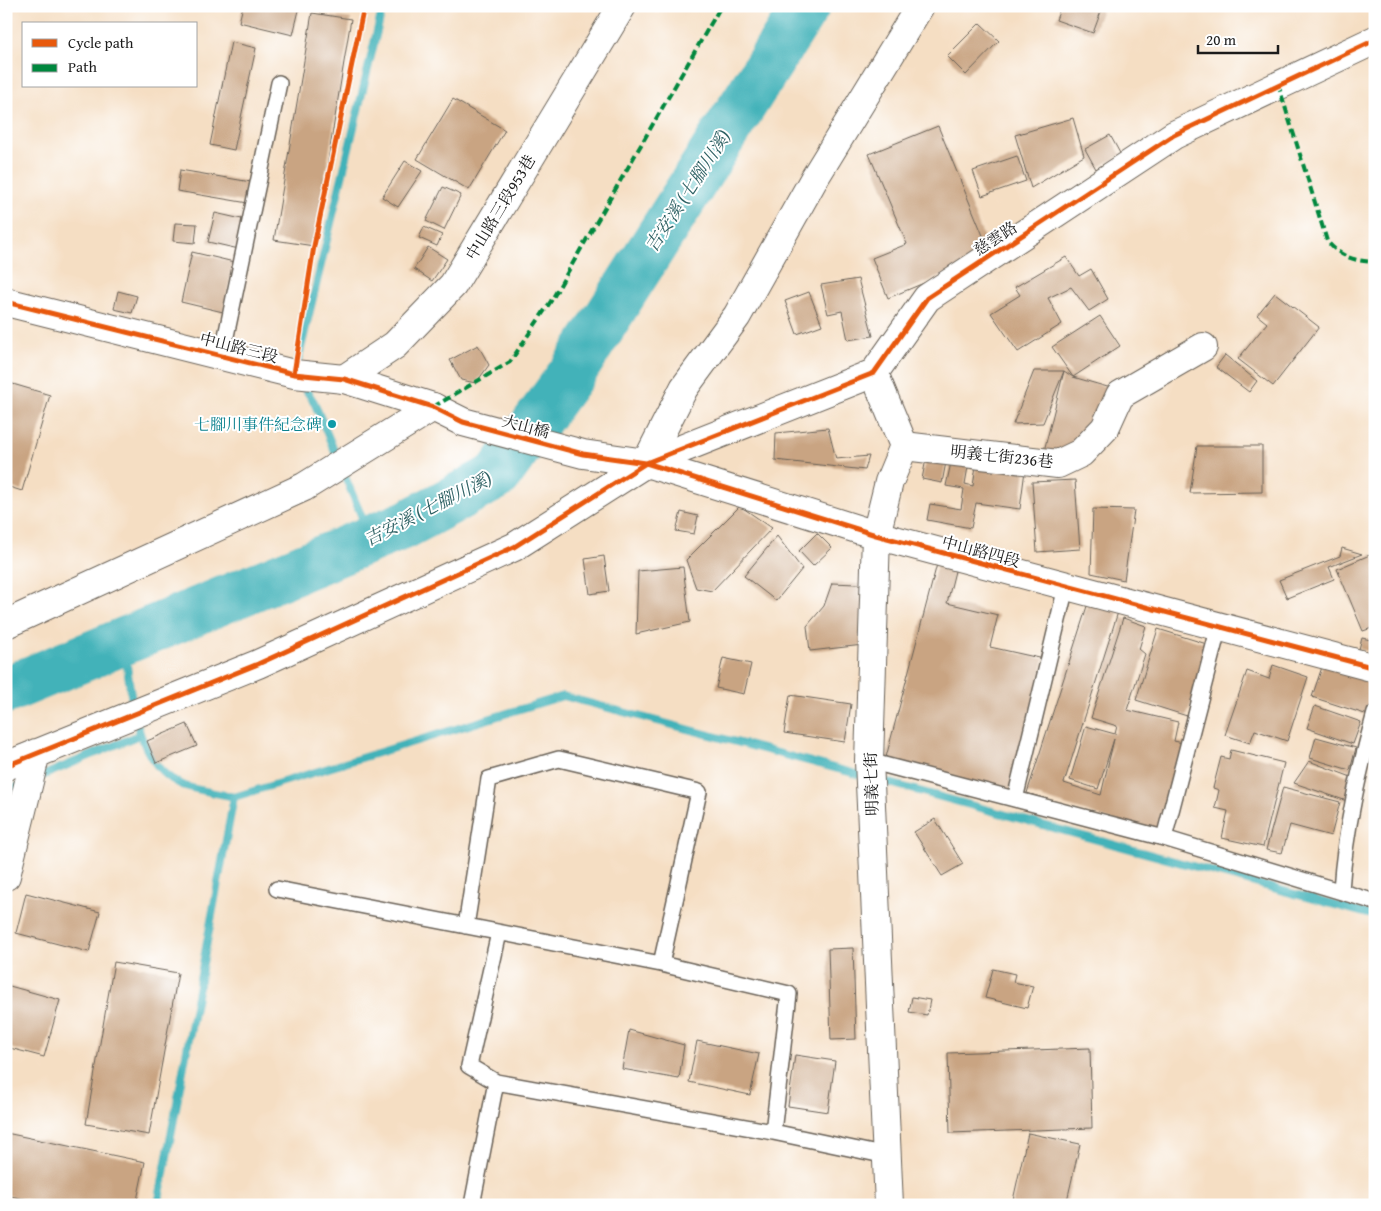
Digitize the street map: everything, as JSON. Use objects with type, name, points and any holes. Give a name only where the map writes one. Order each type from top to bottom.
[{"type":"street","name":"中山路三段953巷","points":[[344,379],[395,346],[453,285],[622,6]]},
{"type":"street","points":[[646,464],[684,388],[737,316],[814,179],[920,6]]},
{"type":"street","name":"慈雲路","points":[[874,373],[927,298],[1174,136],[1375,40]]},
{"type":"street","name":"中山路三段","points":[[6,302],[294,374],[344,379],[433,407],[463,422]]},
{"type":"street","name":"明義七街236巷","points":[[904,446],[1058,464],[1081,453],[1105,428],[1120,395],[1203,347]]},
{"type":"street","points":[[6,766],[258,664],[514,547],[646,464],[874,373],[904,446]]},
{"type":"street","points":[[6,624],[304,487],[433,407]]},
{"type":"street","name":"大山橋","points":[[463,422],[583,454]]},
{"type":"street","name":"明義七街","points":[[889,1205],[870,772],[876,535],[889,482],[904,446]]},
{"type":"street","name":"中山路四段","points":[[583,454],[646,464],[876,535],[1375,668]]},
{"type":"street","points":[[6,876],[36,753]]},
{"type":"lane","points":[[222,356],[280,83]]},
{"type":"lane","points":[[1016,799],[1066,587]]},
{"type":"lane","points":[[1164,838],[1219,626]]},
{"type":"lane","points":[[1341,890],[1343,853],[1352,801],[1375,713]]},
{"type":"lane","points":[[466,926],[489,778],[559,758],[699,792],[661,964]]},
{"type":"lane","points":[[870,772],[1016,799],[1164,838],[1341,890],[1375,902]]},
{"type":"lane","points":[[277,889],[661,964],[790,994],[773,1132]]},
{"type":"lane","points":[[499,933],[469,1066],[496,1082],[773,1132],[886,1156]]},
{"type":"lane","points":[[472,1205],[496,1082]]},
{"type":"building","points":[[243,6],[300,6],[293,35],[239,22]]},
{"type":"building","points":[[1061,6],[1103,6],[1093,33],[1056,20]]},
{"type":"building","points":[[312,13],[351,19],[314,246],[274,240]]},
{"type":"building","points":[[980,23],[999,41],[966,75],[947,56]]},
{"type":"building","points":[[231,42],[256,48],[234,150],[210,145]]},
{"type":"building","points":[[453,99],[505,130],[469,190],[417,159]]},
{"type":"building","points":[[1073,118],[1084,156],[1031,188],[1015,135]]},
{"type":"building","points":[[938,126],[991,255],[888,298],[872,258],[907,244],[869,154]]},
{"type":"building","points":[[1110,135],[1121,155],[1096,169],[1085,149]]},
{"type":"building","points":[[1017,156],[1026,181],[982,196],[973,171]]},
{"type":"building","points":[[405,161],[422,171],[398,207],[382,197]]},
{"type":"building","points":[[180,170],[251,182],[248,203],[177,191]]},
{"type":"building","points":[[443,187],[461,195],[444,230],[426,221]]},
{"type":"building","points":[[215,213],[246,220],[239,249],[208,242]]},
{"type":"building","points":[[175,223],[197,224],[195,243],[173,241]]},
{"type":"building","points":[[424,227],[442,235],[437,246],[419,238]]},
{"type":"building","points":[[428,247],[447,259],[432,281],[414,269]]},
{"type":"building","points":[[192,252],[234,262],[223,312],[181,302]]},
{"type":"building","points":[[1066,257],[1079,276],[1091,269],[1108,299],[1089,311],[1071,287],[1048,298],[1062,324],[1018,352],[991,313],[1020,295],[1015,287]]},
{"type":"building","points":[[858,279],[873,336],[848,340],[842,311],[828,314],[821,285]]},
{"type":"building","points":[[118,291],[137,296],[132,313],[114,309]]},
{"type":"building","points":[[809,292],[822,325],[797,334],[785,301]]},
{"type":"building","points":[[1275,293],[1319,327],[1273,386],[1238,359],[1267,323],[1257,315]]},
{"type":"building","points":[[1100,316],[1120,346],[1073,377],[1052,347]]},
{"type":"building","points":[[478,345],[489,365],[476,383],[461,380],[450,360]]},
{"type":"building","points":[[1225,355],[1257,381],[1249,392],[1216,367]]},
{"type":"building","points":[[1034,371],[1064,371],[1043,423],[1013,424]]},
{"type":"building","points":[[1064,371],[1073,377],[1111,388],[1104,420],[1068,459],[1044,451]]},
{"type":"building","points":[[6,382],[50,395],[22,491],[6,486]]},
{"type":"building","points":[[828,428],[836,459],[869,456],[865,470],[775,460],[776,433]]},
{"type":"building","points":[[1197,446],[1262,446],[1262,492],[1190,493]]},
{"type":"building","points":[[1028,447],[1020,509],[976,503],[971,528],[927,520],[930,504],[961,509],[964,489],[946,486],[952,458],[969,461],[965,484],[973,486],[977,459]]},
{"type":"building","points":[[927,454],[947,457],[942,483],[922,479]]},
{"type":"building","points":[[1075,480],[1080,549],[1037,552],[1032,482]]},
{"type":"building","points":[[740,506],[772,528],[712,591],[696,588],[686,560]]},
{"type":"building","points":[[1093,509],[1134,510],[1124,580],[1091,573]]},
{"type":"building","points":[[681,512],[698,516],[694,534],[676,531]]},
{"type":"building","points":[[817,533],[832,548],[813,566],[799,551]]},
{"type":"building","points":[[777,536],[802,569],[776,601],[744,576]]},
{"type":"building","points":[[1342,548],[1362,554],[1329,567],[1334,579],[1287,598],[1279,580],[1340,556]]},
{"type":"building","points":[[1372,554],[1375,561],[1375,627],[1363,631],[1337,569]]},
{"type":"building","points":[[604,556],[609,591],[590,594],[585,559]]},
{"type":"building","points":[[957,563],[947,603],[998,615],[990,647],[1044,659],[1010,793],[885,761],[937,564]]},
{"type":"building","points":[[683,567],[690,622],[636,634],[638,571]]},
{"type":"building","points":[[832,583],[880,585],[863,645],[810,651],[807,626],[824,606]]},
{"type":"building","points":[[1088,603],[1118,612],[1064,783],[1101,795],[1114,739],[1098,789],[1070,780],[1086,726],[1115,734],[1117,726],[1091,718],[1123,618],[1146,626],[1139,649],[1145,654],[1127,710],[1178,722],[1174,741],[1187,744],[1163,836],[1027,793]]},
{"type":"building","points":[[1158,629],[1210,645],[1187,716],[1136,700]]},
{"type":"building","points":[[1362,638],[1375,641],[1375,653],[1359,649]]},
{"type":"building","points":[[723,658],[751,664],[744,694],[716,688]]},
{"type":"building","points":[[1325,658],[1375,674],[1375,694],[1368,715],[1312,697]]},
{"type":"building","points":[[1273,665],[1308,677],[1287,741],[1255,730],[1250,743],[1225,735],[1247,671],[1269,679]]},
{"type":"building","points":[[790,695],[851,704],[845,742],[784,733]]},
{"type":"building","points":[[1315,706],[1361,722],[1353,744],[1307,728]]},
{"type":"building","points":[[187,724],[197,746],[156,763],[147,741]]},
{"type":"building","points":[[1316,737],[1356,748],[1350,770],[1310,758]]},
{"type":"building","points":[[1231,750],[1284,763],[1263,847],[1222,838],[1228,811],[1215,808],[1219,790],[1213,788],[1221,757],[1229,759]]},
{"type":"building","points":[[1309,761],[1354,778],[1347,801],[1294,783]]},
{"type":"building","points":[[1283,787],[1340,802],[1331,836],[1290,825],[1282,853],[1266,850]]},
{"type":"building","points":[[935,819],[963,864],[942,876],[914,832]]},
{"type":"building","points":[[26,893],[100,912],[89,952],[16,933]]},
{"type":"building","points":[[853,948],[856,1039],[831,1040],[828,949]]},
{"type":"building","points":[[114,962],[178,973],[149,1135],[86,1124]]},
{"type":"building","points":[[993,969],[1015,974],[1013,982],[1033,986],[1027,1008],[985,998]]},
{"type":"building","points":[[6,985],[60,1000],[44,1057],[6,1047]]},
{"type":"building","points":[[912,997],[930,1000],[927,1015],[909,1012]]},
{"type":"building","points":[[629,1030],[684,1045],[679,1079],[622,1069]]},
{"type":"building","points":[[697,1041],[759,1054],[750,1095],[689,1082]]},
{"type":"building","points":[[1090,1048],[1092,1128],[950,1133],[948,1053]]},
{"type":"building","points":[[795,1055],[835,1061],[828,1112],[788,1106]]},
{"type":"building","points":[[6,1133],[145,1162],[136,1205],[52,1205],[6,1195]]},
{"type":"building","points":[[1028,1133],[1080,1144],[1066,1205],[1012,1205]]},
{"type":"waterway","points":[[296,369],[383,6]]},
{"type":"waterway","name":"吉安溪 (七腳川溪)","points":[[6,690],[407,524],[497,476],[572,373],[806,6]]},
{"type":"waterway","points":[[300,381],[314,402],[371,539]]},
{"type":"waterway","points":[[124,642],[132,703],[137,724],[144,744],[154,762],[167,776],[185,786],[234,797],[563,696],[864,776]]},
{"type":"waterway","points":[[37,778],[139,735]]},
{"type":"waterway","points":[[875,779],[1375,916]]},
{"type":"waterway","points":[[6,791],[22,785]]},
{"type":"waterway","points":[[158,1205],[234,797]]},
{"type":"marked path","points":[[433,407],[510,362],[551,301],[721,6]]},
{"type":"marked path","points":[[1278,84],[1327,241],[1337,251],[1348,257],[1360,261],[1375,262]]},
{"type":"cycle path","points":[[294,374],[314,246],[364,6]]},
{"type":"cycle path","points":[[6,766],[258,664],[514,547],[646,463],[874,373],[927,298],[1174,135],[1375,40]]},
{"type":"cycle path","points":[[6,302],[294,374],[344,379],[433,407],[463,422],[583,454],[646,463],[876,535],[1375,668]]},
{"type":"place","name":"七腳川事件紀念碑","points":[[332,424]]}]
